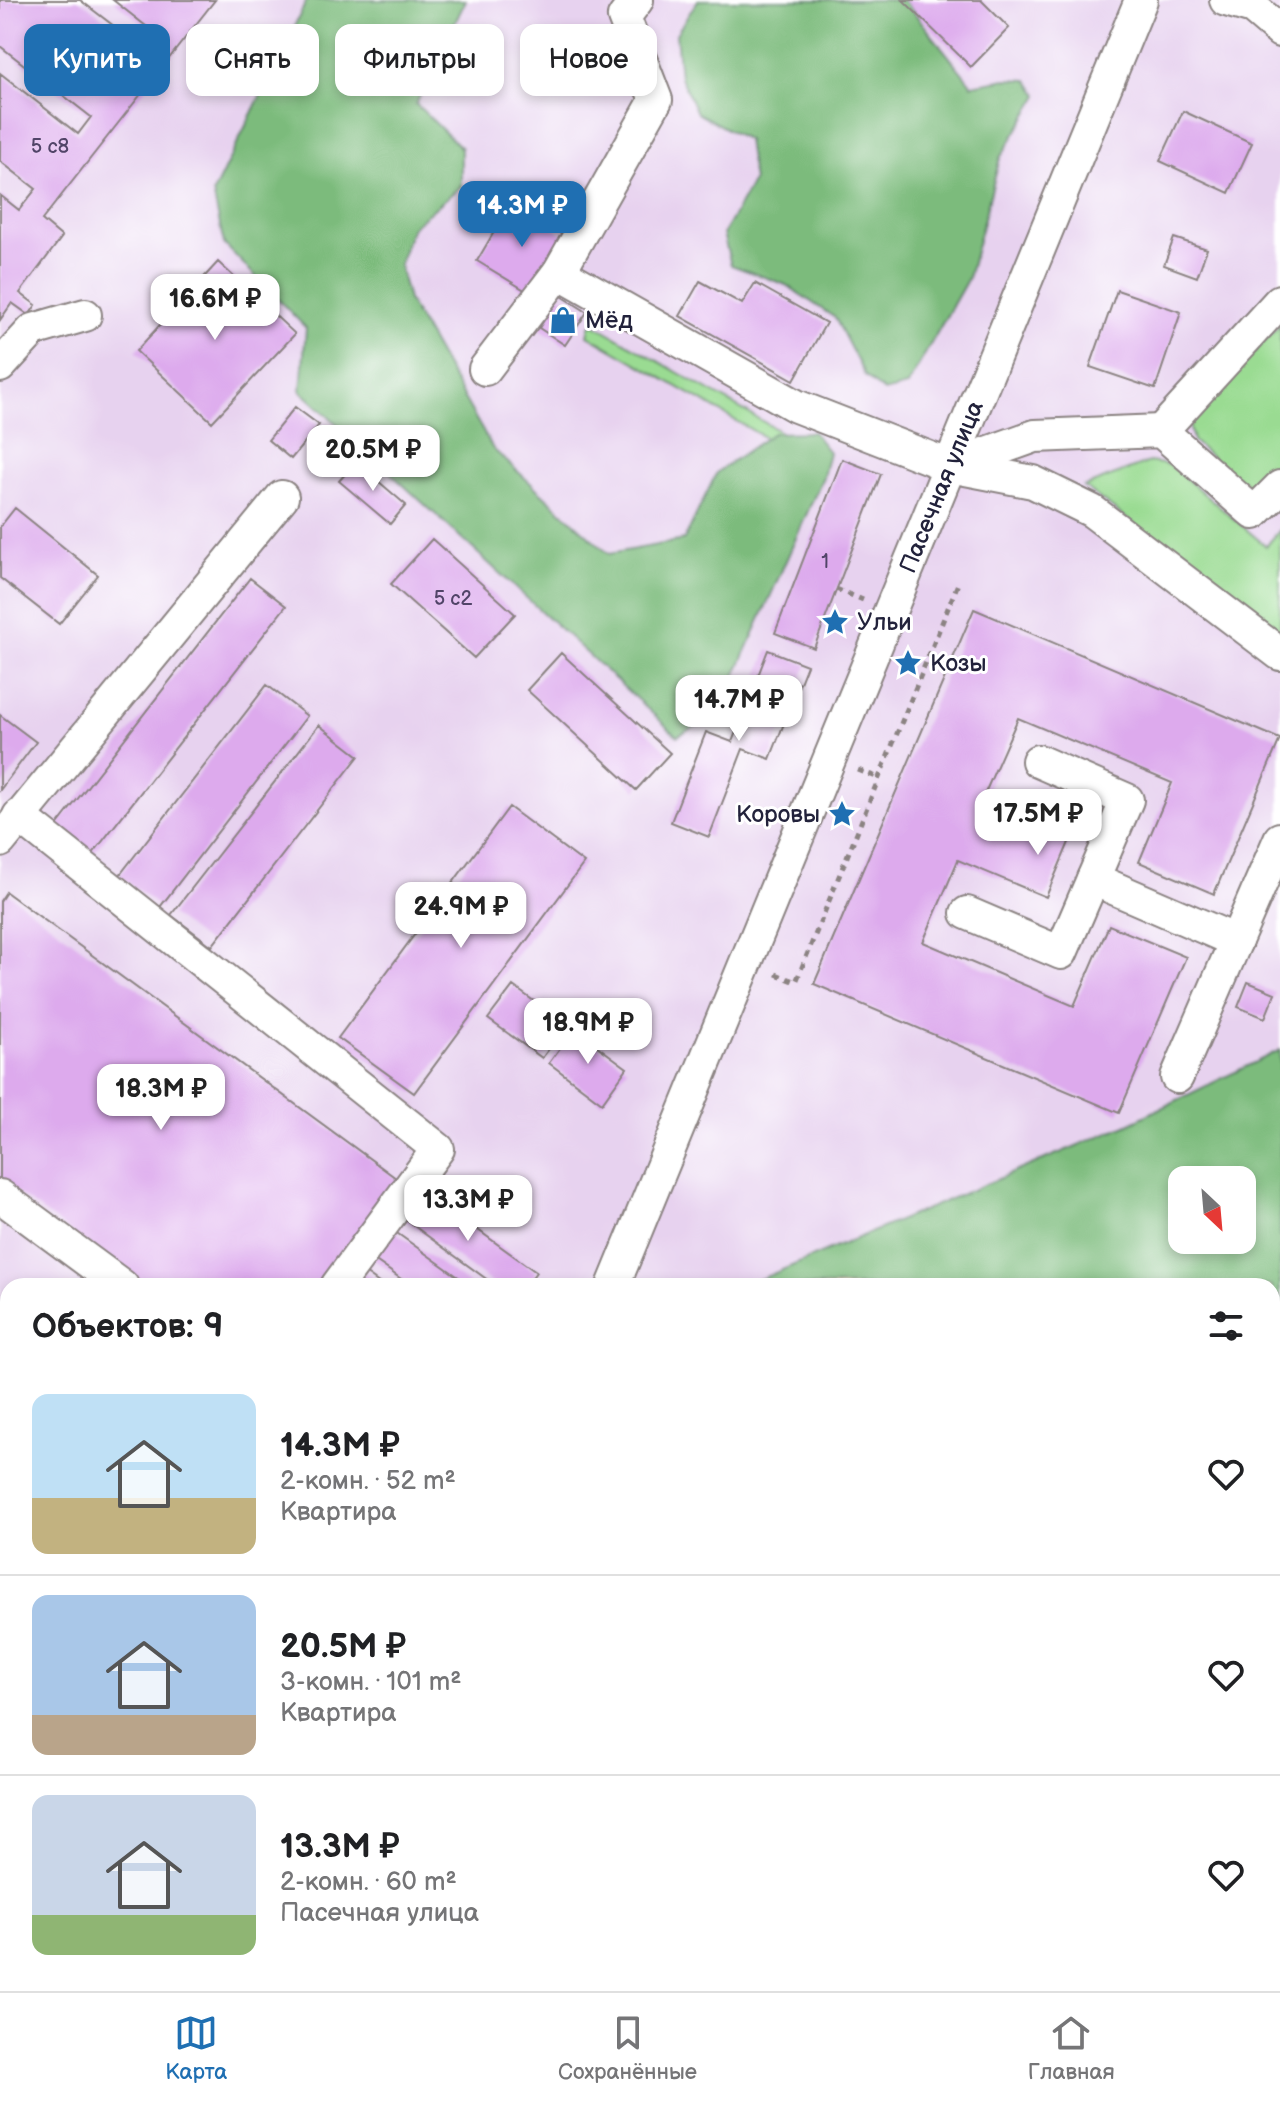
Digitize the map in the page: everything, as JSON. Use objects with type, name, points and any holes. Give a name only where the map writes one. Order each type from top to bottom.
[{"type":"street","points":[[485,369],[559,272],[656,100],[624,17],[637,0]]},
{"type":"street","name":"Пасечная улица","points":[[616,1278],[1141,0]]},
{"type":"street","points":[[1226,0],[1253,8],[1280,31]]},
{"type":"street","points":[[559,272],[796,406],[950,466],[1033,482],[1092,511],[1280,654]]},
{"type":"street","points":[[1161,431],[1280,301]]},
{"type":"street","points":[[0,366],[33,330],[85,315]]},
{"type":"street","points":[[950,466],[1035,436],[1161,431],[1254,513],[1280,487]]},
{"type":"street","points":[[282,497],[10,828],[438,1149],[343,1278]]},
{"type":"street","points":[[967,913],[1061,953],[1127,800],[1038,761]]},
{"type":"street","points":[[1177,1077],[1280,839]]},
{"type":"street","points":[[1093,879],[1236,941]]},
{"type":"street","points":[[0,1196],[111,1278]]},
{"type":"path","points":[[746,962],[796,982],[959,581]]},
{"type":"shaded area","points":[[0,0],[1280,0],[1280,1278],[0,1278]],"holes":[[[1248,983],[1275,993],[1265,1018],[1238,1007]]]},
{"type":"green space","points":[[307,0],[466,0],[454,24],[335,24],[335,96],[420,96],[416,104],[461,148],[461,186],[412,227],[399,265],[408,300],[493,449],[609,554],[684,540],[717,472],[773,433],[813,432],[829,452],[823,477],[718,715],[677,736],[301,391],[306,328],[224,244],[213,193],[260,96],[319,96],[319,24],[295,24]]},
{"type":"green space","points":[[698,0],[904,0],[972,85],[1006,79],[1028,80],[1039,95],[1000,158],[968,278],[907,386],[884,392],[865,376],[835,318],[786,285],[731,265],[723,234],[753,181],[747,140],[697,113],[680,77],[676,34]]},
{"type":"green space","points":[[594,324],[807,447],[800,458],[588,335],[590,326]]},
{"type":"green space","points":[[1280,324],[1280,464],[1262,484],[1242,485],[1193,441],[1189,424]]},
{"type":"green space","points":[[1149,462],[1170,465],[1266,546],[1280,530],[1280,633],[1084,487]]},
{"type":"green space","points":[[1280,1050],[1280,1278],[763,1278],[1126,1125]]},
{"type":"building","points":[[0,0],[80,0],[111,24],[24,24],[24,65],[0,46]]},
{"type":"building","points":[[113,0],[215,0],[196,24],[186,24],[186,37],[170,57],[170,24],[143,24]]},
{"type":"building","points":[[903,0],[981,0],[1009,28],[971,67]]},
{"type":"building","points":[[0,73],[24,92],[24,96],[29,96],[78,134],[91,117],[64,96],[140,96],[42,220],[62,237],[20,293],[36,305],[29,315],[12,303],[0,320],[0,195],[19,210],[36,189],[0,161]]},
{"type":"building","points":[[1183,111],[1252,143],[1229,193],[1160,161]]},
{"type":"building","points":[[511,203],[568,237],[533,295],[477,261]]},
{"type":"building","points":[[1174,238],[1207,249],[1197,277],[1164,265]]},
{"type":"building","points":[[218,262],[295,334],[212,422],[136,351]]},
{"type":"building","points":[[700,281],[742,304],[755,283],[826,323],[794,380],[680,316]]},
{"type":"building","points":[[1117,290],[1181,312],[1155,389],[1090,367]]},
{"type":"building","name":"Мёд","points":[[560,295],[587,312],[565,345],[539,328]]},
{"type":"building","points":[[295,407],[319,425],[291,459],[268,440]]},
{"type":"building","points":[[842,459],[881,474],[814,648],[775,633]]},
{"type":"building","points":[[356,462],[406,505],[390,524],[339,481]]},
{"type":"building","points":[[15,508],[98,575],[59,624],[0,578],[0,527]]},
{"type":"building","points":[[432,539],[515,614],[474,658],[391,584]]},
{"type":"building","points":[[250,578],[286,606],[91,856],[55,828]]},
{"type":"building","points":[[974,609],[1280,739],[1214,894],[1139,862],[1172,783],[1018,718],[981,802],[1070,840],[1046,897],[958,860],[923,942],[1074,1006],[1109,925],[1186,957],[1119,1113],[814,984]]},
{"type":"building","points":[[768,650],[807,665],[770,759],[743,749],[709,837],[671,822],[706,732],[732,742]]},
{"type":"building","points":[[561,653],[670,753],[636,790],[527,690]]},
{"type":"building","points":[[267,685],[307,716],[160,907],[119,876]]},
{"type":"building","points":[[0,715],[36,742],[0,790]]},
{"type":"building","points":[[319,725],[359,756],[212,946],[171,915]]},
{"type":"building","points":[[509,807],[584,863],[414,1093],[338,1038]]},
{"type":"building","points":[[6,892],[400,1181],[328,1278],[133,1278],[0,1180],[0,901]]},
{"type":"building","points":[[1248,982],[1275,993],[1265,1018],[1238,1007]]},
{"type":"building","points":[[513,986],[567,1025],[542,1058],[488,1019]]},
{"type":"building","points":[[574,1029],[627,1068],[602,1103],[549,1063]]},
{"type":"building","points":[[423,1190],[536,1272],[532,1278],[485,1278],[403,1218]]},
{"type":"building","points":[[394,1231],[460,1278],[400,1278],[373,1259]]},
{"type":"place","name":"Мёд","points":[[563,320]]},
{"type":"place","name":"Ульи","points":[[835,622]]},
{"type":"place","name":"Козы","points":[[908,663]]},
{"type":"place","name":"Коровы","points":[[842,814]]}]
